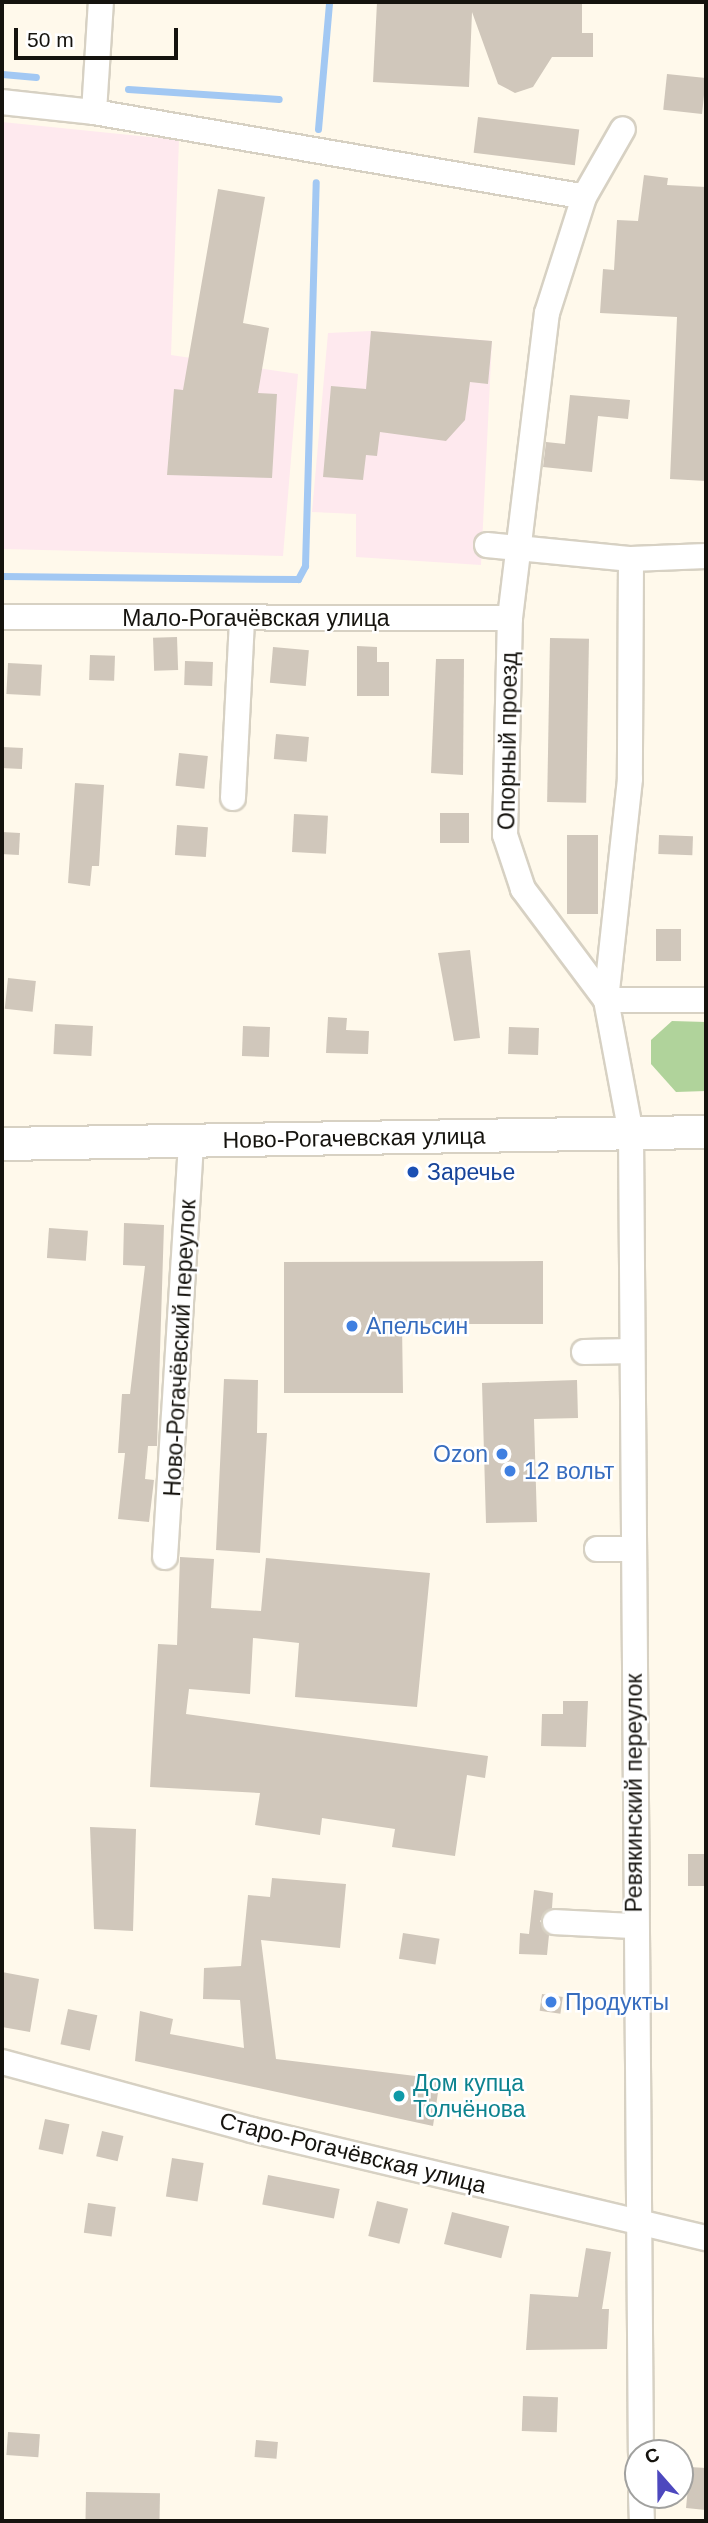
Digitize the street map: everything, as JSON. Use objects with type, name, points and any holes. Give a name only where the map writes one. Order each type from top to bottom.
[{"type":"main road","name":"Ново-Рогачевская улица","points":[[2,1144],[706,1132]]},
{"type":"street","points":[[94,112],[100,2]]},
{"type":"street","points":[[2,102],[94,112],[584,197]]},
{"type":"street","name":"Опорный проезд","points":[[606,1000],[523,889],[510,859],[505,835],[510,618],[547,313],[584,197],[623,129]]},
{"type":"street","points":[[487,545],[631,559],[706,556]]},
{"type":"street","points":[[631,559],[630,779],[606,1000],[706,1000]]},
{"type":"street","name":"Мало-Рогачёвская улица","points":[[2,617],[510,618]]},
{"type":"street","points":[[233,798],[242,619]]},
{"type":"street","name":"Ревякинский переулок","points":[[606,1000],[631,1133],[636,2221],[640,2439]]},
{"type":"street","name":"Ново-Рогачёвский переулок","points":[[165,1557],[191,1140]]},
{"type":"street","points":[[584,1352],[632,1351]]},
{"type":"street","points":[[597,1549],[633,1549]]},
{"type":"street","points":[[555,1922],[635,1926]]},
{"type":"street","name":"Старо-Рогачёвская улица","points":[[2,2062],[252,2130],[706,2238]]},
{"type":"shaded area","points":[[2,122],[179,140],[171,355],[298,374],[283,556],[2,549]]},
{"type":"shaded area","points":[[371,331],[492,341],[481,565],[356,557],[356,514],[312,512],[328,333]]},
{"type":"green space","points":[[672,1021],[706,1022],[706,1091],[676,1092],[651,1064],[651,1040]]},
{"type":"building","points":[[377,2],[582,2],[582,33],[593,33],[593,57],[552,57],[533,87],[515,93],[498,84],[472,12],[469,87],[373,82]]},
{"type":"building","points":[[667,74],[706,78],[702,114],[663,110]]},
{"type":"building","points":[[478,117],[579,129],[575,165],[474,153]]},
{"type":"building","points":[[644,175],[668,178],[667,185],[706,187],[706,481],[670,479],[677,317],[600,313],[603,269],[614,270],[617,220],[638,221]]},
{"type":"building","points":[[218,189],[265,197],[243,323],[269,328],[258,393],[277,394],[272,478],[167,475],[174,389],[183,390]]},
{"type":"building","points":[[371,331],[492,341],[488,384],[470,382],[465,420],[446,441],[380,432],[377,456],[366,455],[363,480],[323,477],[331,386],[366,389]]},
{"type":"building","points":[[570,395],[630,400],[628,419],[598,416],[592,472],[543,467],[546,442],[565,444]]},
{"type":"building","points":[[177,637],[178,670],[154,671],[153,638]]},
{"type":"building","points":[[550,638],[589,639],[586,803],[547,802]]},
{"type":"building","points":[[357,646],[377,647],[377,662],[389,662],[389,696],[357,696]]},
{"type":"building","points":[[273,647],[309,650],[306,686],[270,683]]},
{"type":"building","points":[[90,655],[115,656],[114,681],[89,680]]},
{"type":"building","points":[[436,659],[464,659],[463,775],[431,773]]},
{"type":"building","points":[[185,661],[213,662],[212,686],[184,685]]},
{"type":"building","points":[[8,663],[42,665],[40,696],[6,694]]},
{"type":"building","points":[[276,734],[309,737],[307,762],[274,759]]},
{"type":"building","points":[[2,747],[23,748],[22,769],[2,768]]},
{"type":"building","points":[[179,753],[208,756],[204,789],[176,786]]},
{"type":"building","points":[[75,783],[104,785],[99,866],[92,866],[90,886],[68,883]]},
{"type":"building","points":[[440,813],[469,813],[469,843],[440,843]]},
{"type":"building","points":[[294,814],[328,816],[326,854],[292,852]]},
{"type":"building","points":[[177,825],[208,827],[206,857],[175,855]]},
{"type":"building","points":[[2,832],[20,833],[19,855],[2,854]]},
{"type":"building","points":[[567,835],[598,835],[598,914],[567,914]]},
{"type":"building","points":[[659,835],[693,836],[692,855],[658,854]]},
{"type":"building","points":[[656,929],[681,929],[681,961],[656,961]]},
{"type":"building","points":[[470,950],[480,1038],[454,1041],[438,953]]},
{"type":"building","points":[[8,978],[36,981],[33,1012],[5,1009]]},
{"type":"building","points":[[328,1017],[347,1018],[346,1030],[369,1031],[368,1054],[326,1053]]},
{"type":"building","points":[[55,1024],[93,1026],[91,1056],[53,1054]]},
{"type":"building","points":[[243,1026],[270,1027],[269,1057],[242,1056]]},
{"type":"building","points":[[509,1027],[539,1028],[538,1055],[508,1054]]},
{"type":"building","points":[[124,1223],[164,1225],[157,1446],[148,1446],[145,1479],[154,1480],[149,1522],[118,1519],[125,1453],[118,1453],[122,1394],[130,1394],[145,1266],[123,1265]]},
{"type":"building","points":[[49,1228],[88,1231],[86,1261],[47,1258]]},
{"type":"building","points":[[543,1261],[543,1324],[402,1324],[403,1393],[284,1393],[284,1262]]},
{"type":"building","points":[[224,1379],[258,1380],[257,1433],[267,1433],[260,1553],[216,1550]]},
{"type":"building","name":"12 вольт","points":[[577,1380],[578,1418],[534,1419],[537,1522],[486,1523],[482,1383]]},
{"type":"building","points":[[180,1557],[214,1559],[211,1608],[261,1611],[266,1558],[430,1573],[417,1707],[295,1697],[299,1643],[253,1638],[250,1694],[189,1689],[186,1714],[488,1756],[485,1778],[467,1775],[455,1856],[392,1847],[395,1829],[322,1818],[320,1835],[255,1825],[260,1793],[150,1787],[158,1644],[177,1645]]},
{"type":"building","points":[[563,1701],[588,1701],[586,1747],[541,1746],[542,1714],[563,1714]]},
{"type":"building","points":[[90,1827],[136,1829],[133,1931],[94,1929]]},
{"type":"building","points":[[688,1854],[706,1854],[706,1886],[688,1886]]},
{"type":"building","points":[[272,1878],[346,1884],[340,1948],[261,1940],[276,2059],[440,2079],[433,2126],[135,2061],[140,2011],[173,2019],[170,2034],[244,2048],[240,2000],[203,1999],[204,1968],[241,1966],[248,1895],[270,1897]]},
{"type":"building","points":[[534,1890],[553,1893],[552,1908],[540,1921],[549,1935],[547,1955],[519,1954],[520,1933],[529,1934]]},
{"type":"building","points":[[403,1933],[440,1939],[435,1964],[399,1959]]},
{"type":"building","points":[[2,1972],[39,1979],[30,2032],[2,2027]]},
{"type":"building","points":[[542,1994],[563,1997],[560,2014],[540,2011]]},
{"type":"building","points":[[68,2009],[97,2015],[90,2050],[61,2044]]},
{"type":"building","points":[[45,2119],[69,2124],[63,2155],[39,2149]]},
{"type":"building","points":[[102,2131],[123,2136],[118,2161],[96,2156]]},
{"type":"building","points":[[172,2158],[204,2163],[198,2202],[166,2197]]},
{"type":"building","points":[[268,2175],[340,2189],[334,2218],[262,2204]]},
{"type":"building","points":[[377,2201],[408,2209],[399,2244],[368,2236]]},
{"type":"building","points":[[88,2203],[116,2207],[112,2237],[84,2233]]},
{"type":"building","points":[[452,2212],[509,2226],[501,2258],[444,2244]]},
{"type":"building","points":[[586,2248],[611,2252],[602,2309],[609,2309],[607,2349],[526,2350],[530,2294],[578,2297]]},
{"type":"building","points":[[523,2396],[558,2397],[557,2432],[522,2431]]},
{"type":"building","points":[[8,2432],[40,2434],[38,2457],[6,2455]]},
{"type":"building","points":[[256,2440],[278,2442],[276,2459],[255,2457]]},
{"type":"building","points":[[694,2467],[706,2468],[706,2510],[694,2509]]},
{"type":"building","points":[[86,2492],[160,2493],[160,2521],[85,2521]]},
{"type":"waterway","points":[[318,129],[329,2]]},
{"type":"waterway","points":[[2,74],[36,77]]},
{"type":"waterway","points":[[128,89],[279,99]]},
{"type":"waterway","points":[[2,576],[298,579],[305,566],[316,182]]},
{"type":"place","name":"Заречье","points":[[413,1172]]},
{"type":"place","name":"Апельсин","points":[[352,1326]]},
{"type":"place","name":"Ozon","points":[[502,1454]]},
{"type":"place","name":"12 вольт","points":[[510,1471]]},
{"type":"place","name":"Продукты","points":[[551,2002]]},
{"type":"place","name":"Дом купца Толчёнова","points":[[399,2096]]}]
